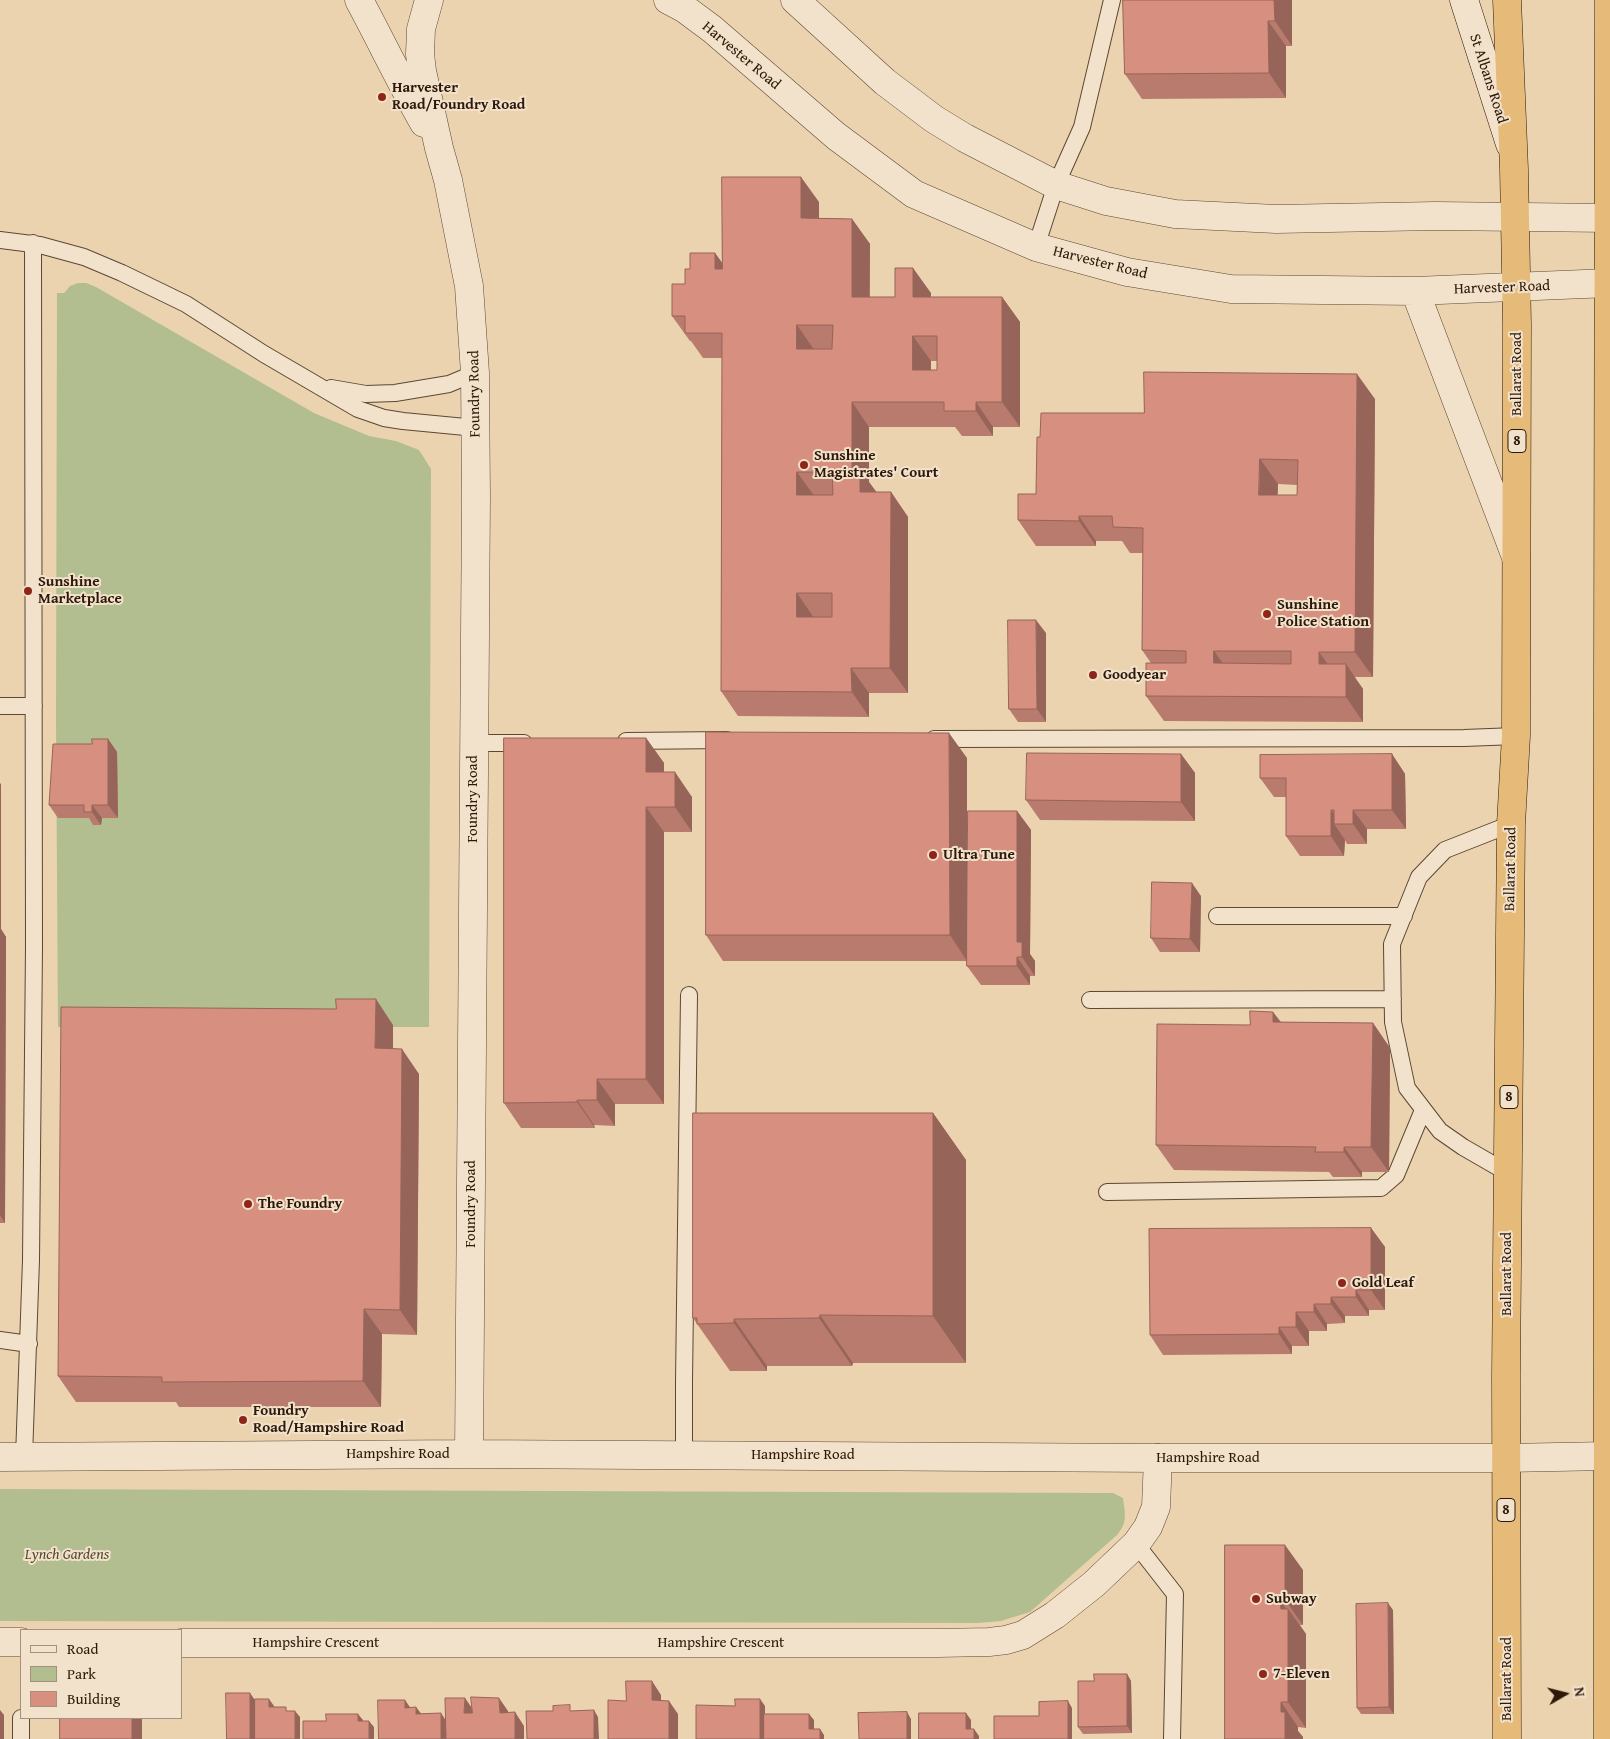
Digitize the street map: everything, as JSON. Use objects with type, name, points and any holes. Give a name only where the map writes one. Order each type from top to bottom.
[{"type":"highway","name":"Ballarat Road","points":[[1507,0],[1514,157],[1518,324],[1516,736],[1511,824],[1508,1173],[1507,1739]]},
{"type":"highway","points":[[1608,1739],[1609,0]]},
{"type":"street","name":"Foundry Road","points":[[359,0],[400,80],[439,148]]},
{"type":"street","name":"Foundry Road","points":[[429,0],[421,29],[420,54],[422,71],[448,180],[469,286],[475,373],[469,1454]]},
{"type":"street","name":"Harvester Road","points":[[668,0],[712,29],[836,136],[914,194],[1036,247],[1127,272],[1231,289],[1415,292],[1609,283]]},
{"type":"street","points":[[795,0],[885,82],[934,119],[965,138],[1056,185],[1106,202],[1175,214],[1276,220],[1401,216],[1609,218]]},
{"type":"street","name":"St Albans Road","points":[[1464,0],[1514,157]]},
{"type":"street","points":[[1415,292],[1517,559]]},
{"type":"street","name":"Hampshire Road","points":[[12,1457],[469,1454],[1158,1458],[1506,1458],[1608,1456]]},
{"type":"street","name":"Hampshire Crescent","points":[[182,1643],[988,1642],[1006,1640],[1023,1635],[1055,1615],[1094,1584],[1136,1544],[1148,1527],[1156,1507],[1158,1458]]},
{"type":"street","points":[[0,1642],[20,1642]]},
{"type":"lane","points":[[1036,247],[1056,185],[1082,127],[1112,0]]},
{"type":"lane","points":[[0,240],[33,243],[84,257],[122,272],[186,304],[264,354],[358,408],[384,418],[476,428]]},
{"type":"lane","points":[[12,1457],[29,1344],[34,957],[33,243]]},
{"type":"lane","points":[[321,386],[366,394],[395,392],[449,384],[475,373]]},
{"type":"lane","points":[[0,706],[34,706]]},
{"type":"lane","points":[[920,739],[1464,738],[1516,736]]},
{"type":"lane","points":[[613,742],[743,740]]},
{"type":"lane","points":[[474,743],[543,742]]},
{"type":"lane","points":[[1508,1173],[1463,1147],[1440,1131],[1407,1088],[1394,1022],[1392,944],[1418,877],[1445,850],[1511,824]]},
{"type":"lane","points":[[1217,916],[1404,916]]},
{"type":"lane","points":[[684,1455],[689,995]]},
{"type":"lane","points":[[1090,1000],[1393,999]]},
{"type":"lane","points":[[1107,1192],[1381,1188],[1396,1174],[1424,1110]]},
{"type":"lane","points":[[0,1340],[29,1344]]},
{"type":"lane","points":[[1136,1544],[1176,1594],[1172,1739]]},
{"type":"lane","points":[[21,1719],[21,1739]]},
{"type":"green space","points":[[86,283],[96,287],[314,413],[369,436],[396,441],[419,450],[431,469],[429,1027],[58,1027],[56,722],[57,293],[64,293],[70,286]]},
{"type":"green space","name":"Lynch Gardens","points":[[0,1489],[1113,1493],[1123,1498],[1125,1518],[1123,1526],[1117,1535],[1030,1612],[1001,1621],[978,1623],[0,1621]]},
{"type":"building","points":[[1123,0],[1274,0],[1275,21],[1268,21],[1269,73],[1125,74]]},
{"type":"building","name":"Sunshine Magistrates' Court","points":[[722,177],[801,177],[801,218],[852,219],[852,297],[895,297],[895,268],[913,268],[913,297],[1002,297],[1002,402],[976,402],[976,411],[944,411],[944,402],[852,402],[852,469],[860,469],[860,492],[891,492],[890,668],[851,668],[852,692],[721,691],[722,333],[685,333],[685,316],[672,316],[672,284],[685,284],[685,269],[690,269],[690,253],[715,253],[715,269],[722,269]],"holes":[[[797,325],[833,325],[832,349],[797,349]],[[913,336],[937,336],[937,370],[913,370]],[[797,472],[832,472],[833,495],[797,495]],[[797,593],[832,593],[832,617],[797,617]]]},
{"type":"building","name":"Sunshine Police Station","points":[[1144,372],[1357,374],[1355,652],[1319,652],[1319,664],[1346,664],[1346,697],[1146,696],[1146,663],[1186,663],[1186,651],[1142,650],[1143,528],[1113,527],[1112,516],[1079,516],[1079,521],[1018,520],[1018,494],[1036,494],[1037,437],[1040,437],[1041,413],[1144,413]],"holes":[[[1260,459],[1298,460],[1297,495],[1259,495]],[[1214,651],[1291,651],[1291,664],[1214,663]]]},
{"type":"building","points":[[1008,620],[1036,620],[1037,709],[1009,709]]},
{"type":"building","points":[[706,732],[949,733],[950,935],[706,935]]},
{"type":"building","points":[[504,738],[646,738],[646,772],[675,772],[675,807],[646,807],[646,1079],[597,1079],[597,1100],[504,1103]]},
{"type":"building","points":[[92,739],[108,739],[108,805],[92,805],[92,812],[84,812],[84,805],[49,805],[53,744],[92,744]]},
{"type":"building","points":[[1027,753],[1181,754],[1181,802],[1026,800]]},
{"type":"building","points":[[1392,754],[1392,810],[1353,810],[1353,824],[1334,824],[1334,810],[1331,810],[1331,836],[1286,836],[1286,778],[1260,778],[1260,755]]},
{"type":"building","points":[[968,811],[1017,811],[1017,942],[1022,942],[1022,957],[1017,957],[1017,966],[967,966]]},
{"type":"building","points":[[1152,882],[1192,883],[1190,939],[1151,938]]},
{"type":"building","name":"The Foundry","points":[[336,999],[376,999],[375,1048],[402,1049],[400,1310],[364,1309],[363,1381],[162,1382],[162,1377],[58,1376],[61,1007],[336,1009]]},
{"type":"building","points":[[1250,1011],[1273,1012],[1273,1022],[1373,1023],[1371,1147],[1344,1147],[1344,1152],[1315,1152],[1316,1147],[1156,1145],[1157,1024],[1250,1025]]},
{"type":"building","points":[[693,1113],[933,1113],[933,1316],[820,1315],[819,1318],[734,1319],[734,1323],[697,1324],[697,1318],[693,1318]]},
{"type":"building","points":[[1371,1228],[1371,1290],[1356,1290],[1356,1297],[1331,1297],[1331,1304],[1314,1304],[1314,1312],[1296,1312],[1296,1327],[1279,1327],[1279,1334],[1150,1335],[1149,1229]]},
{"type":"building","points":[[1225,1545],[1285,1545],[1285,1600],[1280,1600],[1281,1609],[1288,1609],[1288,1702],[1281,1702],[1281,1712],[1285,1712],[1285,1739],[1225,1739]]},
{"type":"building","points":[[1388,1603],[1389,1707],[1357,1708],[1356,1604]]},
{"type":"building","points":[[1094,1674],[1127,1674],[1127,1726],[1078,1727],[1078,1681],[1094,1681]]},
{"type":"building","points":[[626,1681],[652,1681],[652,1700],[669,1701],[669,1739],[608,1739],[608,1700],[626,1701]]},
{"type":"building","points":[[226,1693],[250,1693],[250,1739],[227,1739]]},
{"type":"building","points":[[471,1697],[499,1698],[500,1713],[515,1712],[515,1739],[446,1739],[445,1698],[465,1698],[464,1713],[472,1713]]},
{"type":"building","points":[[255,1699],[269,1699],[269,1707],[286,1707],[286,1711],[295,1711],[295,1739],[255,1739]]},
{"type":"building","points":[[735,1699],[760,1699],[760,1739],[696,1739],[696,1705],[735,1706]]},
{"type":"building","points":[[378,1700],[405,1700],[405,1708],[416,1707],[416,1714],[441,1713],[441,1739],[379,1739]]},
{"type":"building","points":[[1068,1701],[1068,1739],[994,1739],[994,1716],[1039,1716],[1039,1702]]},
{"type":"building","points":[[570,1705],[570,1711],[594,1710],[594,1739],[527,1739],[526,1711],[553,1711],[553,1706]]},
{"type":"building","points":[[907,1712],[907,1739],[859,1739],[858,1713]]},
{"type":"building","points":[[919,1713],[966,1713],[966,1729],[974,1729],[974,1739],[919,1739]]},
{"type":"building","points":[[326,1714],[358,1714],[358,1721],[369,1721],[369,1739],[303,1739],[303,1721],[326,1721]]},
{"type":"building","points":[[764,1714],[809,1714],[809,1729],[820,1729],[820,1739],[764,1739]]},
{"type":"building","points":[[60,1719],[132,1719],[132,1739],[60,1739]]},
{"type":"place","name":"Harvester Road/Foundry Road","points":[[382,97]]},
{"type":"place","name":"Sunshine Magistrates' Court","points":[[804,465]]},
{"type":"place","name":"Sunshine Marketplace","points":[[28,591]]},
{"type":"place","name":"Sunshine Police Station","points":[[1267,614]]},
{"type":"place","name":"Goodyear","points":[[1093,675]]},
{"type":"place","name":"Ultra Tune","points":[[933,855]]},
{"type":"place","name":"The Foundry","points":[[248,1204]]},
{"type":"place","name":"Gold Leaf","points":[[1342,1283]]},
{"type":"place","name":"Foundry Road/Hampshire Road","points":[[243,1420]]},
{"type":"place","name":"Subway","points":[[1256,1599]]},
{"type":"place","name":"7-Eleven","points":[[1263,1674]]}]
